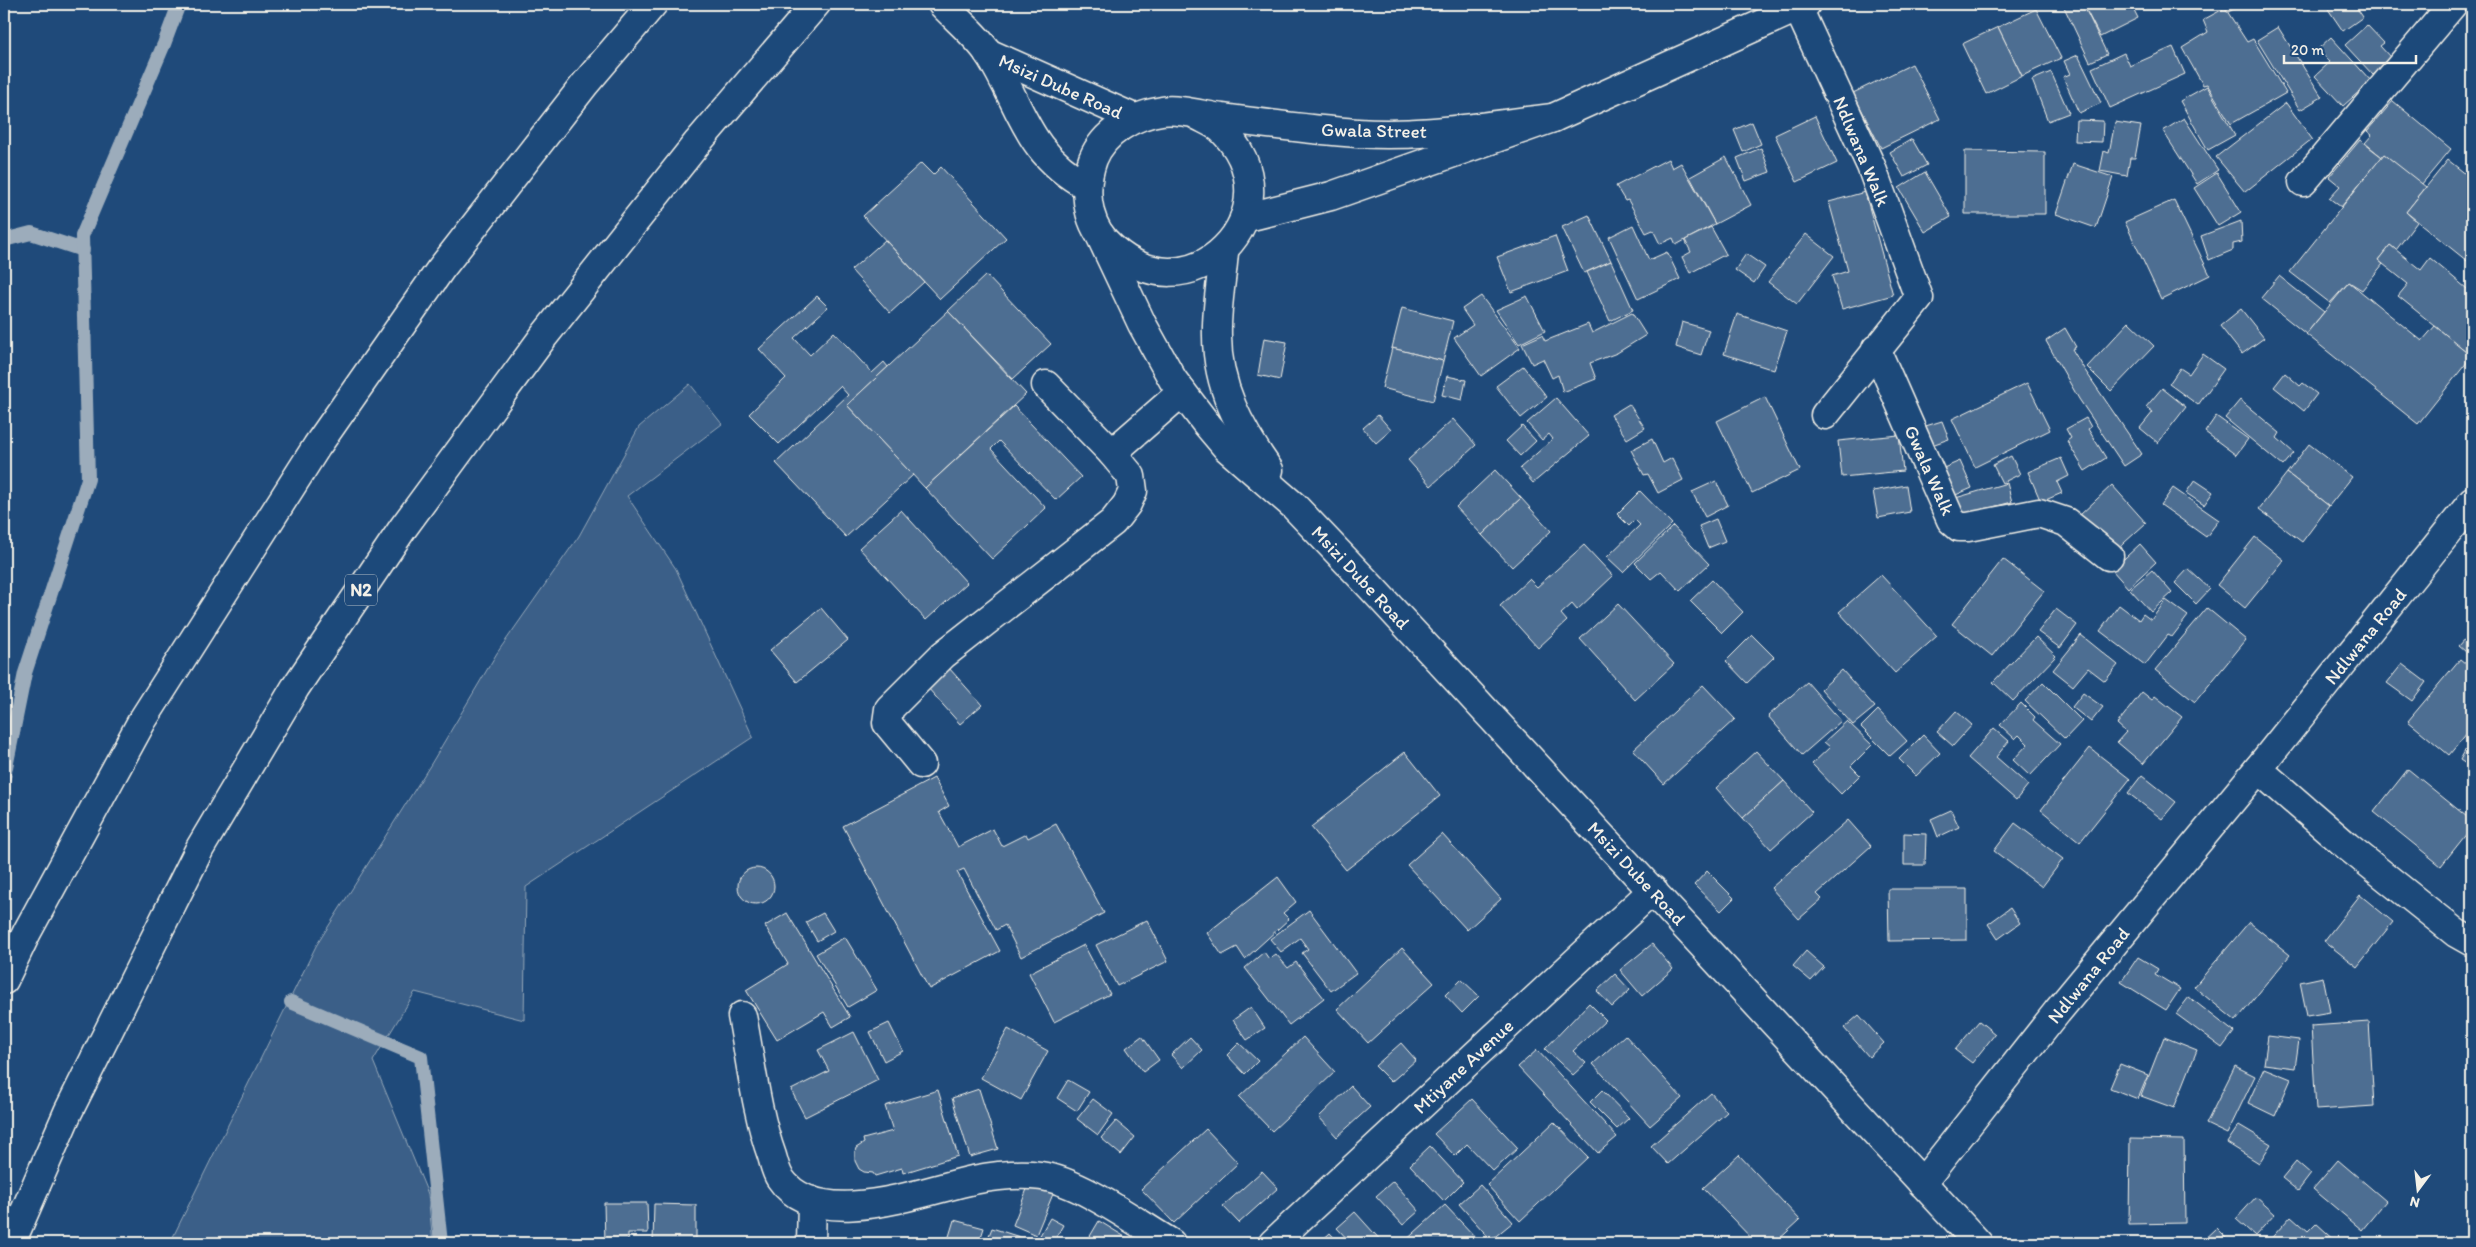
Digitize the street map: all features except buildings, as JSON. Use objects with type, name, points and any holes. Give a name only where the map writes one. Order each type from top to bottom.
[{"type":"main road","points":[[4,980],[27,932],[142,721],[317,446],[440,270],[585,84],[653,4]]},
{"type":"main road","name":"N2","points":[[11,1243],[68,1112],[200,848],[295,688],[403,528],[544,336],[698,142],[816,4]]},
{"type":"main road","name":"Msizi Dube Road","points":[[942,4],[988,54],[1028,129],[1042,150],[1065,174],[1087,186]]},
{"type":"main road","points":[[2303,182],[2453,4]]},
{"type":"main road","name":"Gwala Street","points":[[1244,218],[1331,196],[1553,118],[1802,6]]},
{"type":"main road","name":"Ndlwana Walk","points":[[1802,6],[1872,166],[1919,298],[1876,349]]},
{"type":"main road","name":"Msizi Dube Road","points":[[988,54],[1134,118]]},
{"type":"main road","points":[[1164,110],[1195,114],[1220,128],[1238,148],[1249,174],[1250,202],[1244,218],[1224,252],[1205,265],[1176,273],[1146,270],[1120,256],[1100,235],[1089,212],[1087,186],[1094,158],[1110,135],[1134,118],[1164,110]]},
{"type":"main road","name":"Gwala Street","points":[[1195,114],[1360,133],[1414,134],[1553,118]]},
{"type":"main road","name":"Msizi Dube Road","points":[[1100,235],[1142,324],[1182,392],[1227,448],[1294,506],[1653,890],[1978,1243]]},
{"type":"main road","name":"Msizi Dube Road","points":[[1224,252],[1216,334],[1218,359],[1224,387],[1234,415],[1248,439],[1294,506]]},
{"type":"main road","points":[[1825,415],[1876,349]]},
{"type":"main road","name":"Gwala Walk","points":[[1876,349],[1951,520],[1959,527],[1968,527],[2039,513],[2066,522],[2109,556]]},
{"type":"main road","points":[[922,764],[887,723],[889,709],[943,655],[1113,522],[1127,504],[1133,491],[1131,476],[1112,453],[1046,385]]},
{"type":"main road","points":[[1112,453],[1182,392]]},
{"type":"main road","name":"Ndlwana Road","points":[[1922,1183],[2057,1012],[2258,769],[2472,502]]},
{"type":"main road","points":[[2258,769],[2347,846],[2456,933],[2472,942]]},
{"type":"main road","name":"Mtiyane Avenue","points":[[1273,1243],[1653,890]]},
{"type":"main road","points":[[742,1016],[766,1138],[780,1178],[796,1192],[812,1201],[818,1204],[868,1205],[974,1180],[1006,1175],[1041,1176],[1064,1182],[1092,1196],[1171,1243]]},
{"type":"main road","points":[[811,1243],[812,1201]]},
{"type":"shaded area","points":[[690,384],[722,424],[627,496],[676,569],[753,737],[526,887],[524,1020],[415,992],[373,1061],[428,1194],[433,1243],[170,1243],[316,946],[431,764],[497,653],[579,536],[639,427]]},
{"type":"waterway","points":[[4,777],[25,673],[88,479],[82,236],[164,44],[179,4]]},
{"type":"waterway","points":[[4,240],[31,233],[83,250]]},
{"type":"waterway","points":[[291,1002],[421,1057],[441,1243]]}]
